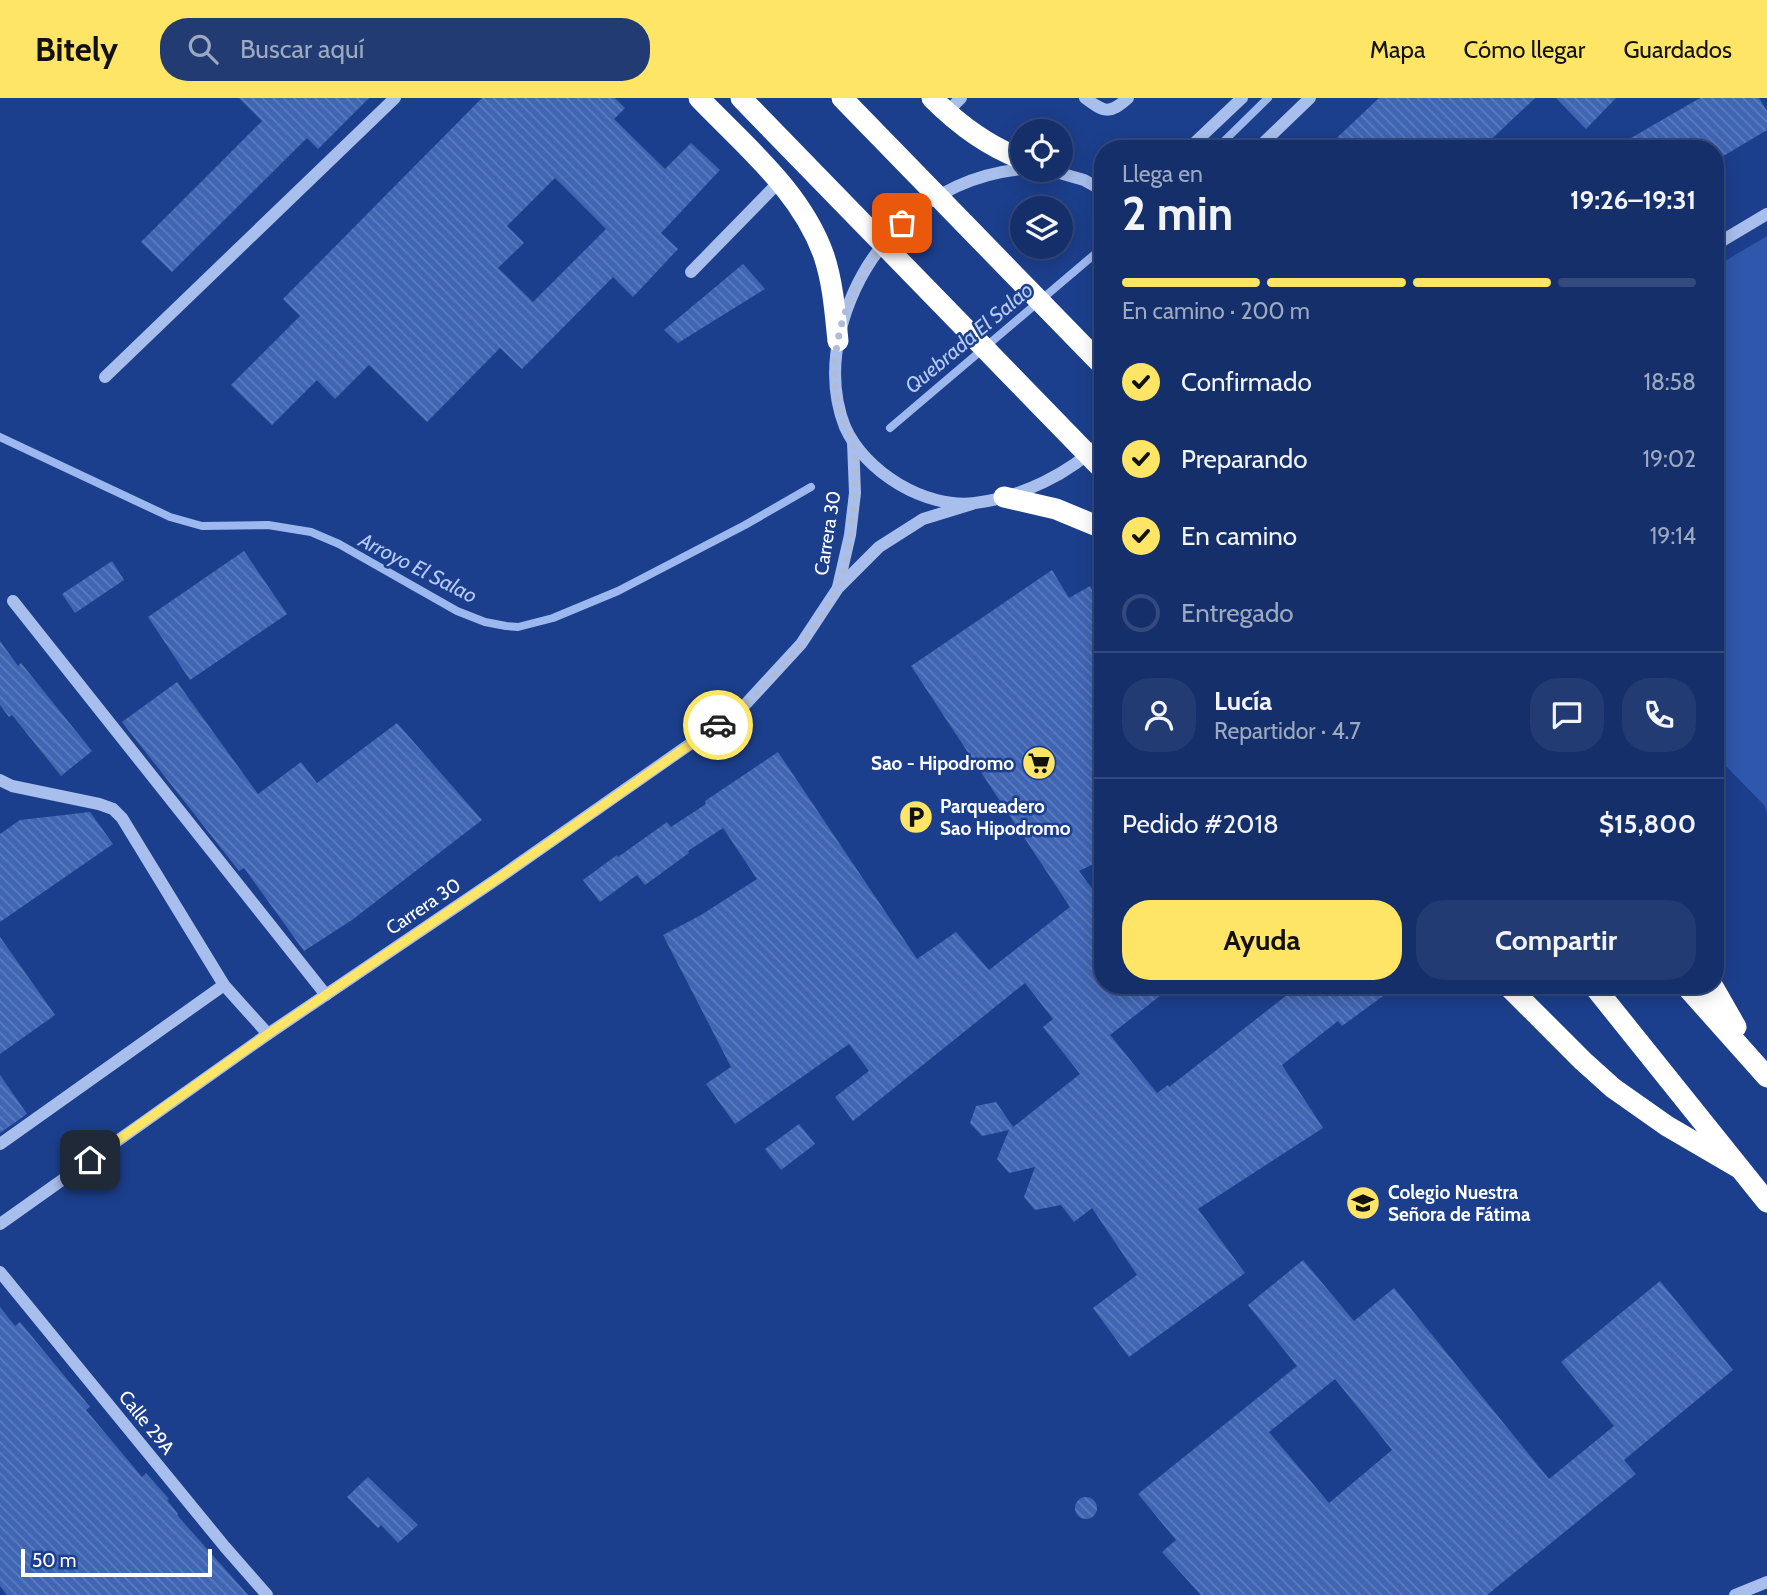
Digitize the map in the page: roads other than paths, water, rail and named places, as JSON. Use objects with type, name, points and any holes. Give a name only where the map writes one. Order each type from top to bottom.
[{"type":"highway","points":[[699,98],[800,206],[820,247],[832,293],[838,341]]},
{"type":"highway","points":[[741,98],[1094,461]]},
{"type":"highway","points":[[842,98],[1094,357]]},
{"type":"highway","points":[[947,103],[987,143],[1010,154]]},
{"type":"highway","points":[[1004,497],[1056,509],[1094,525]]},
{"type":"highway","points":[[1516,994],[1583,1062],[1613,1088],[1667,1126],[1739,1168]]},
{"type":"highway","points":[[1599,994],[1767,1202]]},
{"type":"highway","points":[[1693,994],[1761,1070]]},
{"type":"highway","points":[[1717,994],[1761,1070]]},
{"type":"street","points":[[105,377],[395,98]]},
{"type":"street","points":[[1085,98],[1102,110],[1110,110],[1128,98]]},
{"type":"street","points":[[1198,140],[1242,98]]},
{"type":"street","points":[[1266,140],[1310,98]]},
{"type":"street","points":[[972,504],[942,500],[902,486],[875,468],[853,442],[839,409],[836,394],[838,341],[847,307],[868,264],[887,237],[925,205],[966,183],[1010,171]]},
{"type":"street","points":[[1073,177],[1094,184]]},
{"type":"street","points":[[691,272],[779,182]]},
{"type":"street","points":[[1724,240],[1767,214]]},
{"type":"street","name":"Carrera 30","points":[[838,588],[850,535],[855,493],[853,442]]},
{"type":"street","name":"Carrera 30","points":[[0,1224],[268,1034],[500,877],[743,707],[801,644],[838,588],[879,547],[901,531],[923,519],[1023,491],[1062,472],[1094,448]]},
{"type":"street","points":[[13,600],[326,995]]},
{"type":"street","points":[[0,780],[12,786],[113,809],[122,818],[224,985],[268,1034]]},
{"type":"street","points":[[0,1144],[224,985]]},
{"type":"street","name":"Calle 29A","points":[[0,1272],[267,1595]]},
{"type":"street","points":[[1735,1595],[1767,1582]]},
{"type":"waterway","name":"Quebrada El Salao","points":[[1225,140],[1268,98]]},
{"type":"waterway","name":"Quebrada El Salao","points":[[890,428],[1094,255]]},
{"type":"waterway","name":"Arroyo El Salao","points":[[0,437],[170,517],[202,526],[268,525],[311,532],[339,544],[457,611],[485,622],[518,627],[553,618],[618,591],[745,525],[811,487]]},
{"type":"place","name":"Sao - Hipodromo","points":[[1039,763]]},
{"type":"place","name":"Parqueadero Sao Hipodromo","points":[[916,817]]},
{"type":"place","name":"Colegio Nuestra Señora de Fátima","points":[[1363,1203]]}]
